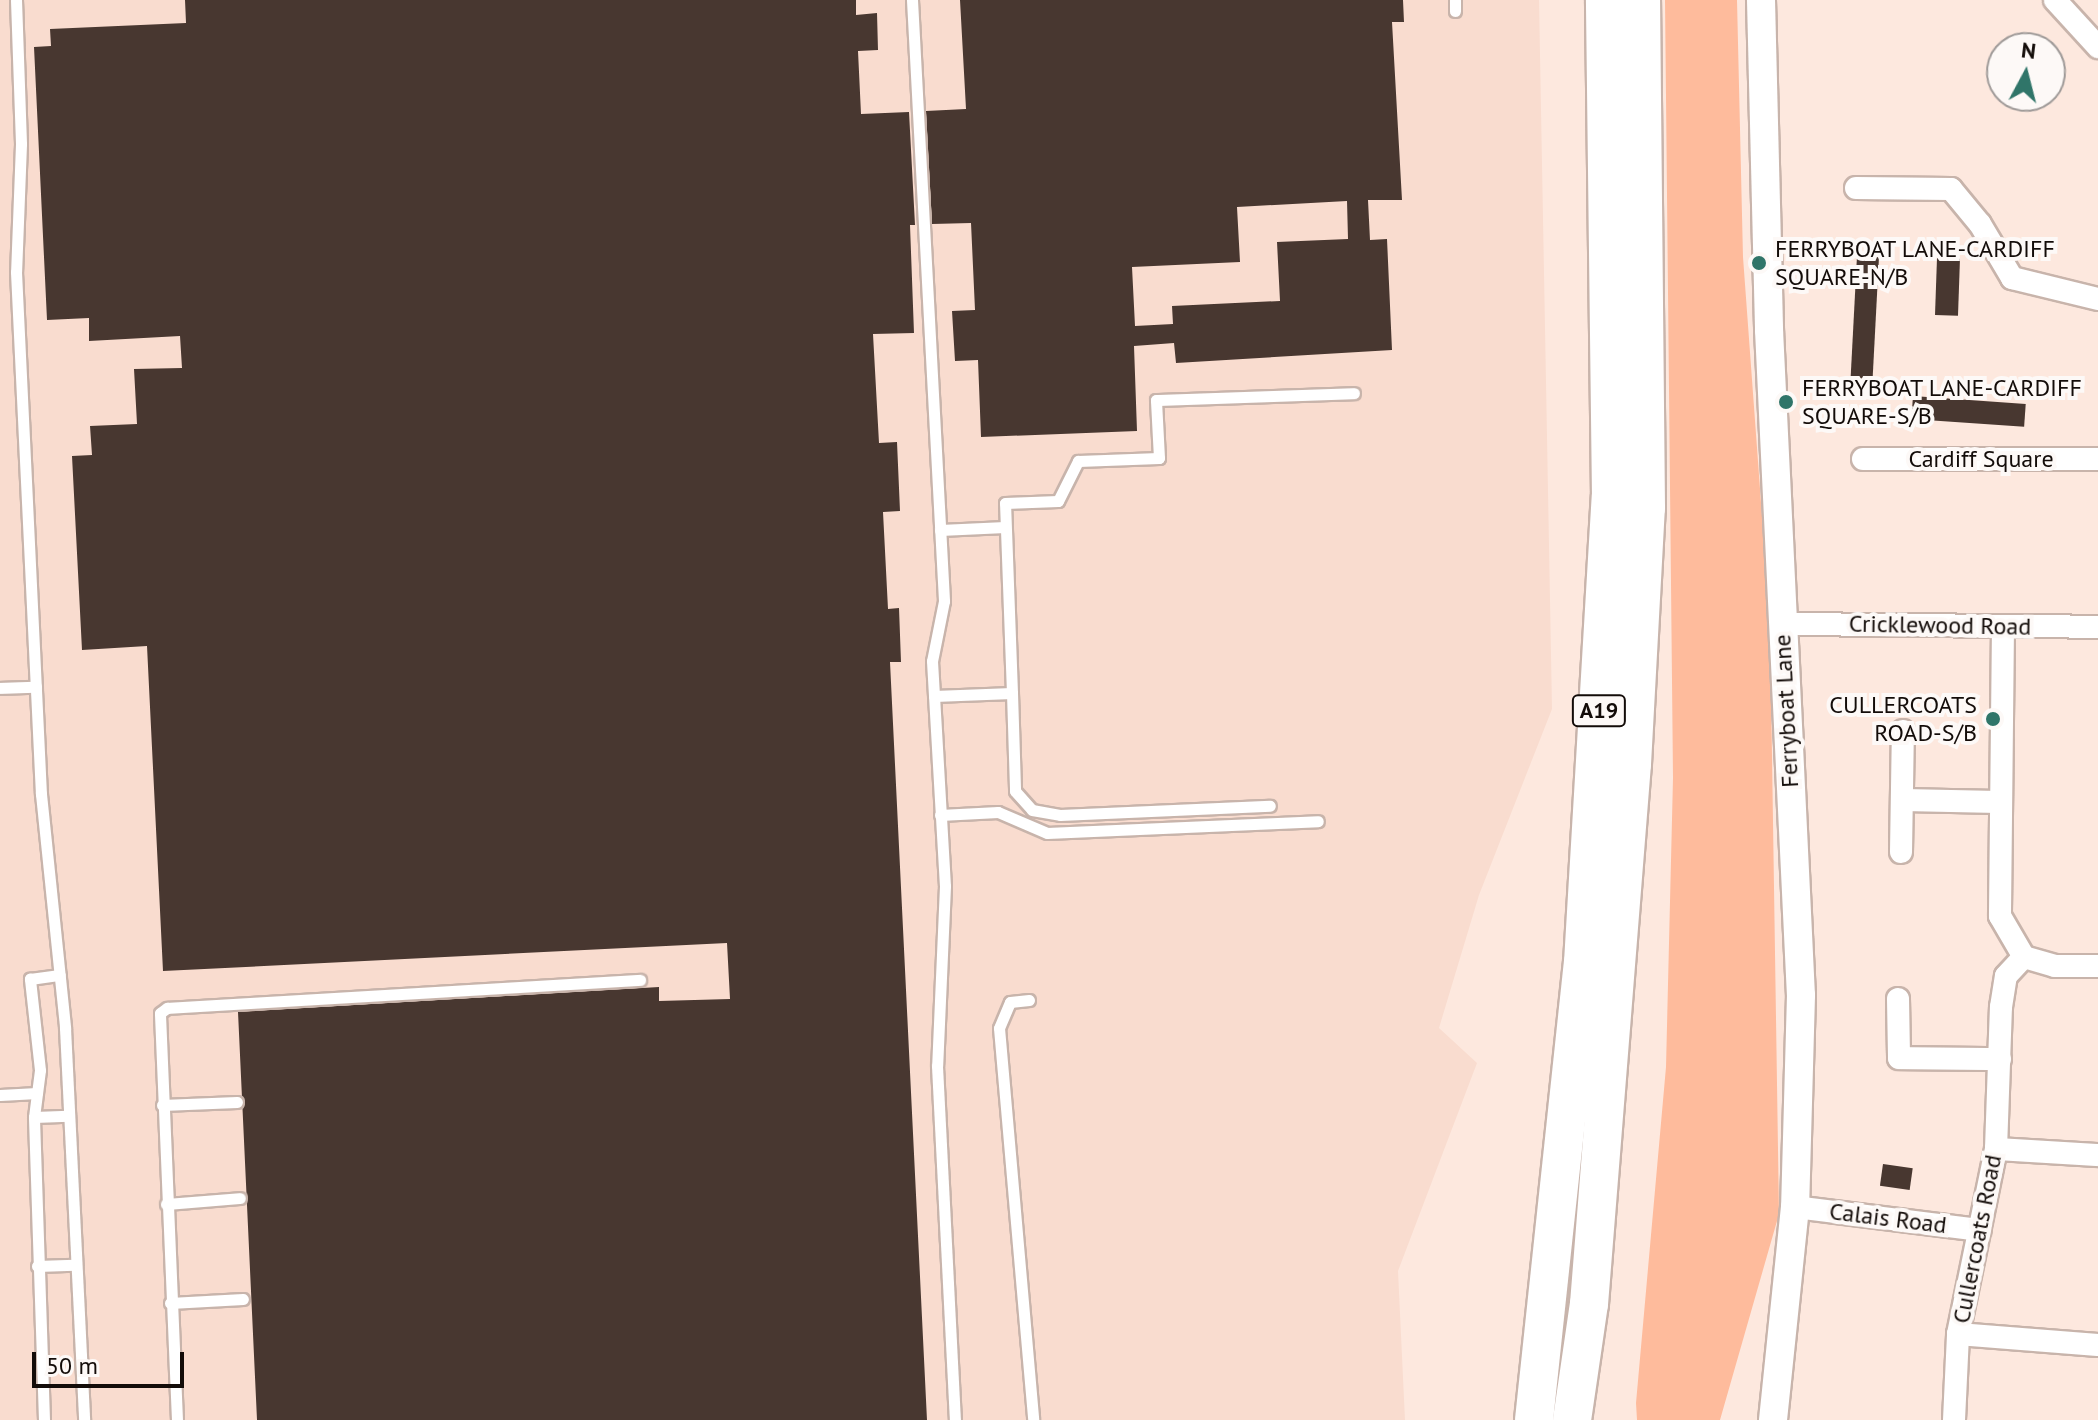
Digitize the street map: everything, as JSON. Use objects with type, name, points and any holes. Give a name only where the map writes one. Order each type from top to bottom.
[{"type":"highway","name":"A19","points":[[1534,1420],[1583,963],[1611,497],[1605,0]]},
{"type":"highway","name":"A19","points":[[1572,1420],[1589,1304],[1632,764],[1646,508],[1641,0]]},
{"type":"street","name":"Ferryboat Lane","points":[[1761,0],[1782,624],[1801,995],[1795,1207],[1773,1420]]},
{"type":"street","points":[[2055,0],[2098,47]]},
{"type":"street","points":[[1856,188],[1951,189],[1980,224],[2012,278],[2098,299]]},
{"type":"street","name":"Cardiff Square","points":[[1863,459],[2098,459]]},
{"type":"street","name":"Cricklewood Road","points":[[1782,624],[2098,627]]},
{"type":"street","points":[[2003,626],[2000,916],[2024,957],[2055,966],[2098,966]]},
{"type":"street","points":[[1901,852],[1903,731]]},
{"type":"street","points":[[1903,800],[1999,802]]},
{"type":"street","name":"Cullercoats Road","points":[[1954,1420],[1958,1334],[1996,1149],[2006,976],[2024,957]]},
{"type":"street","points":[[1898,999],[1899,1058],[2000,1059]]},
{"type":"street","points":[[1996,1149],[2098,1155]]},
{"type":"street","name":"Calais Road","points":[[1795,1207],[1980,1230]]},
{"type":"street","points":[[1958,1334],[2098,1345]]},
{"type":"lane","points":[[16,0],[21,144],[16,272],[36,687],[60,975],[84,1420]]},
{"type":"lane","points":[[912,0],[944,601],[932,661],[946,932],[937,1066],[955,1420]]},
{"type":"lane","points":[[1270,806],[1060,815],[1032,810],[1015,791],[1005,503],[1058,501],[1078,461],[1159,458],[1156,400],[1354,393]]},
{"type":"lane","points":[[940,530],[1005,527]]},
{"type":"lane","points":[[0,688],[36,687]]},
{"type":"lane","points":[[934,696],[1012,693]]},
{"type":"lane","points":[[940,815],[998,812],[1047,833],[1318,821]]},
{"type":"lane","points":[[44,1420],[34,1117],[40,1070],[30,979],[60,975]]},
{"type":"lane","points":[[177,1420],[159,1021],[167,1008],[640,980]]},
{"type":"lane","points":[[1029,1000],[1010,1002],[999,1028],[1033,1420]]},
{"type":"lane","points":[[0,1095],[37,1093]]},
{"type":"lane","points":[[162,1105],[237,1102]]},
{"type":"lane","points":[[34,1117],[68,1116]]},
{"type":"lane","points":[[166,1204],[240,1198]]},
{"type":"lane","points":[[37,1266],[74,1265]]},
{"type":"lane","points":[[170,1303],[243,1299]]},
{"type":"shaded area","points":[[0,0],[1539,0],[1552,709],[1479,895],[1439,1028],[1477,1063],[1398,1271],[1405,1420],[0,1420]]},
{"type":"shaded area","points":[[1665,0],[1737,0],[1743,257],[1770,625],[1779,1214],[1720,1420],[1637,1420],[1636,1403],[1666,1067],[1673,778]]},
{"type":"building","points":[[185,0],[856,0],[856,15],[877,13],[878,50],[858,51],[861,114],[909,112],[915,225],[910,225],[914,333],[873,334],[879,443],[897,442],[900,511],[883,512],[888,609],[899,608],[901,662],[890,662],[927,1420],[257,1420],[238,1012],[659,987],[659,1001],[730,999],[727,943],[163,971],[147,646],[82,650],[72,456],[92,455],[90,426],[137,424],[134,369],[182,368],[180,336],[89,341],[89,318],[47,320],[34,47],[51,46],[50,29],[186,23]]},
{"type":"building","points":[[960,0],[1403,0],[1404,22],[1392,22],[1402,200],[1368,200],[1370,240],[1387,239],[1392,350],[1176,363],[1174,343],[1134,346],[1137,431],[981,437],[978,360],[955,361],[952,311],[975,310],[971,223],[932,224],[926,111],[966,109]],"holes":[[[1347,201],[1348,239],[1277,242],[1280,301],[1172,306],[1173,324],[1135,326],[1132,267],[1240,262],[1237,207]]]},
{"type":"building","points":[[1857,256],[1879,257],[1873,379],[1851,378]]},
{"type":"building","points":[[1937,258],[1960,259],[1958,316],[1935,315]]},
{"type":"building","points":[[1913,396],[2026,404],[2024,427],[1911,419]]},
{"type":"building","points":[[1883,1164],[1913,1168],[1910,1190],[1880,1186]]},
{"type":"place","name":"FERRYBOAT LANE-CARDIFF SQUARE-N/B","points":[[1759,263]]},
{"type":"place","name":"FERRYBOAT LANE-CARDIFF SQUARE-S/B","points":[[1786,402]]},
{"type":"place","name":"CULLERCOATS ROAD-S/B","points":[[1993,719]]}]
